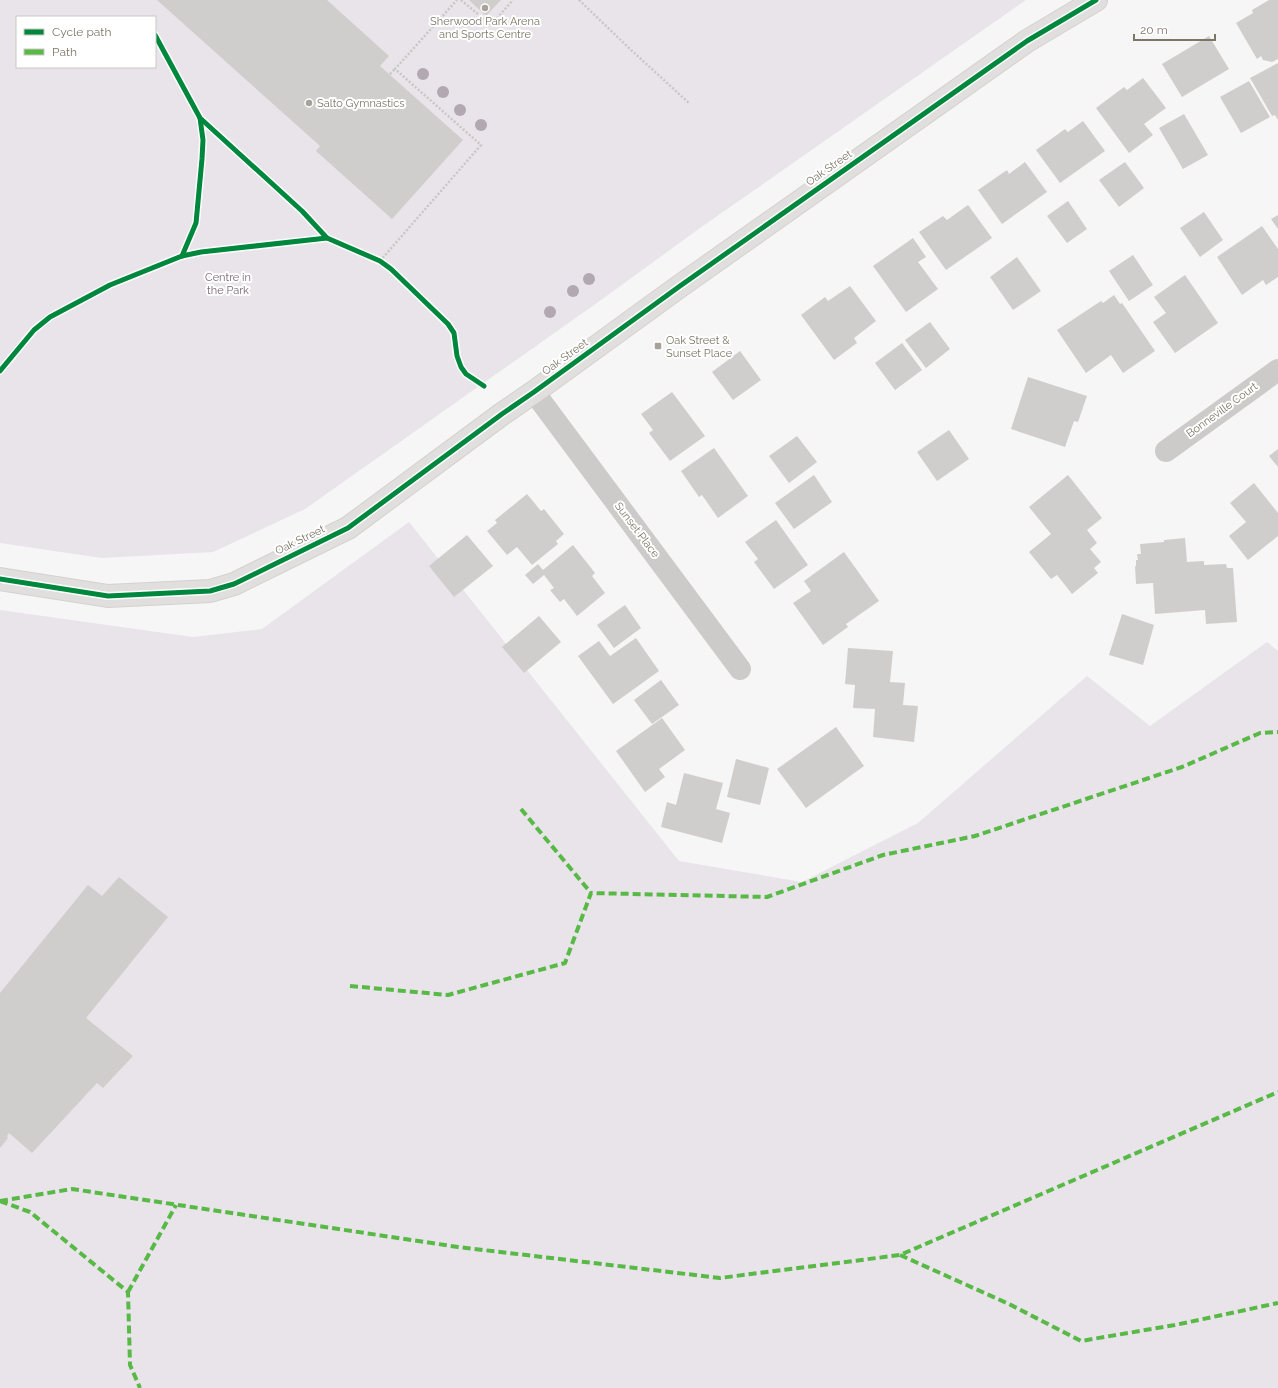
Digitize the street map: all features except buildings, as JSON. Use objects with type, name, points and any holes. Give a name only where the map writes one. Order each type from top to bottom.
[{"type":"street","name":"Oak Street","points":[[0,579],[108,596],[210,591],[234,584],[348,528],[686,281],[1020,45],[1096,0]]},
{"type":"street","name":"Bonneville Court","points":[[1166,451],[1278,370]]},
{"type":"street","name":"Sunset Place","points":[[534,392],[740,669]]},
{"type":"path","points":[[390,74],[457,0]]},
{"type":"path","points":[[461,0],[491,25],[513,0]]},
{"type":"path","points":[[579,0],[690,104]]},
{"type":"path","points":[[380,261],[481,145],[395,69]]},
{"type":"path","points":[[373,258],[386,265]]},
{"type":"green space","name":"Centre in the Park","points":[[0,0],[1026,0],[700,228],[601,300],[305,509],[213,552],[102,558],[0,543]]},
{"type":"green space","points":[[409,522],[679,861],[802,882],[918,823],[1087,676],[1150,726],[1267,642],[1278,651],[1278,1388],[0,1388],[0,610],[193,637],[262,629]]},
{"type":"marked path","points":[[350,986],[448,995],[565,963],[591,893],[767,897],[883,855],[975,836],[1182,767],[1260,733],[1278,732]]},
{"type":"marked path","points":[[521,809],[591,893]]},
{"type":"marked path","points":[[0,1201],[72,1189],[458,1247],[720,1278],[900,1255],[1278,1092]]},
{"type":"marked path","points":[[0,1201],[30,1212],[128,1292],[130,1365],[140,1388]]},
{"type":"marked path","points":[[128,1292],[176,1205]]},
{"type":"marked path","points":[[900,1255],[1009,1304],[1081,1341],[1175,1325],[1278,1303]]},
{"type":"cycle path","points":[[0,579],[108,596],[210,591],[234,584],[348,528],[502,414],[680,286],[1027,41],[1096,0]]},
{"type":"cycle path","points":[[156,37],[200,118],[302,211],[327,238],[380,261],[391,269],[448,324],[454,333],[457,356],[461,367],[466,374],[484,386]]},
{"type":"cycle path","points":[[182,256],[196,223],[203,140],[200,118]]},
{"type":"cycle path","points":[[0,371],[34,330],[50,317],[110,285],[182,256],[201,252],[327,238]]},
{"type":"place","name":"Sherwood Park Arena and Sports Centre","points":[[485,8]]},
{"type":"place","name":"Salto Gymnastics","points":[[309,103]]},
{"type":"place","name":"Oak Street & Sunset Place","points":[[658,346]]}]
